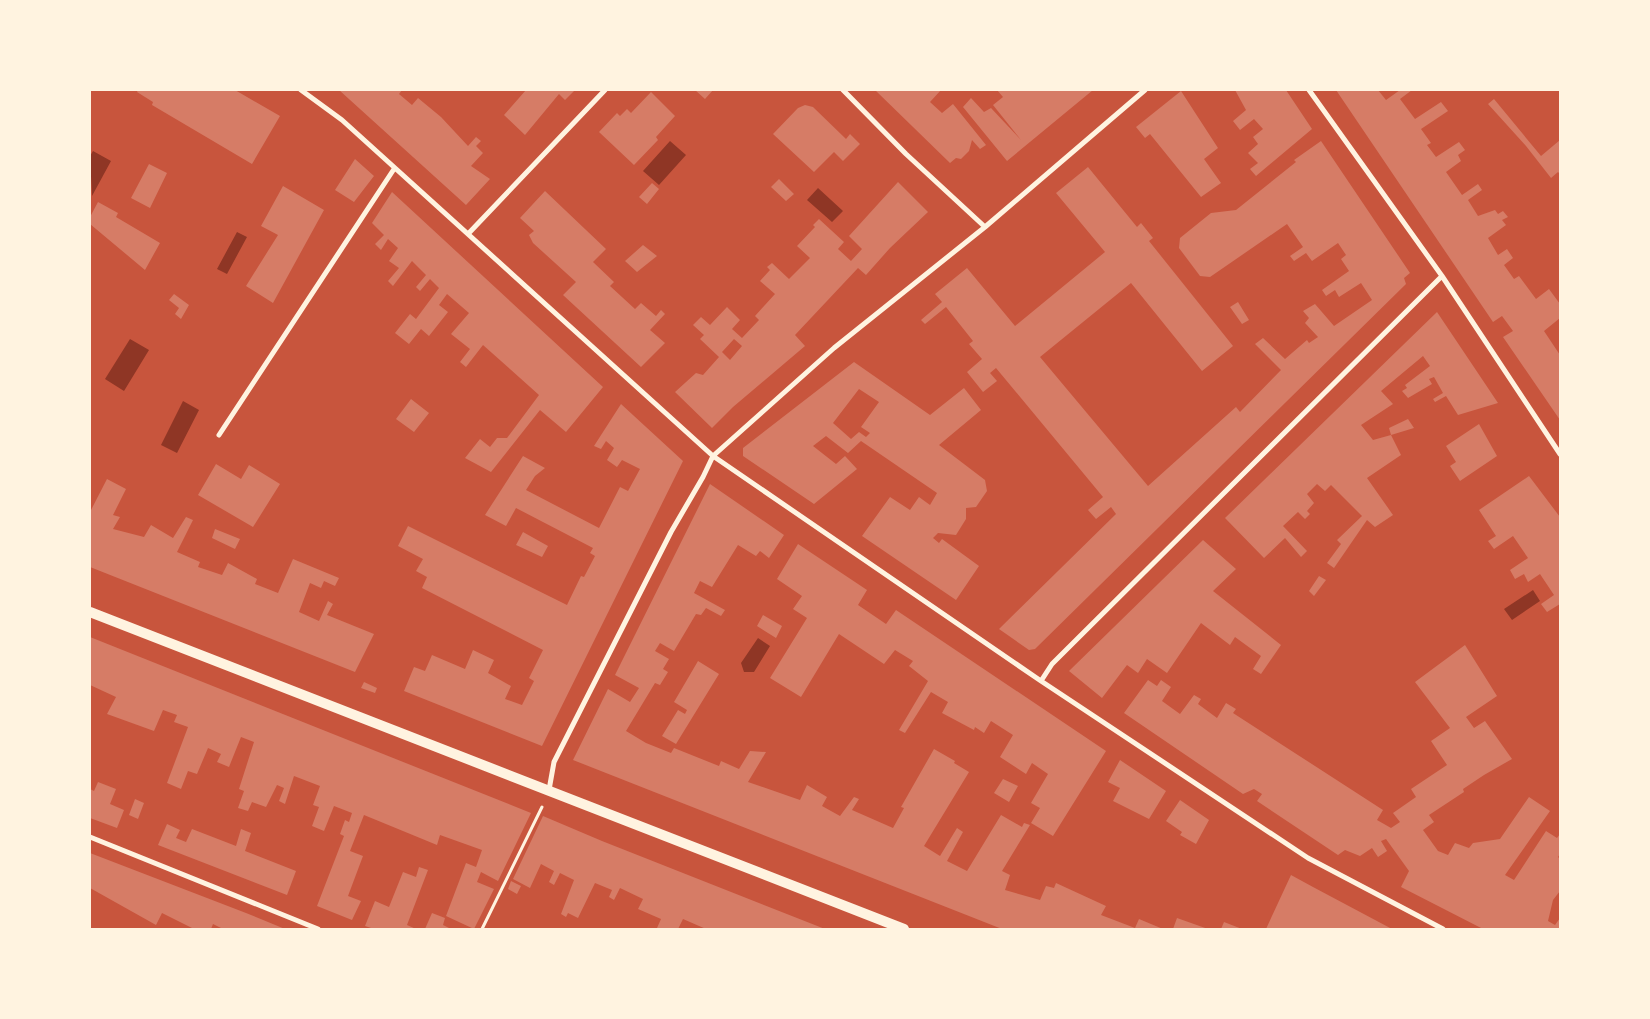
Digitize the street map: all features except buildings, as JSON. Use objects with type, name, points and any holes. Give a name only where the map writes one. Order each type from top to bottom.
[{"type":"main road","points":[[90,612],[904,929]]},
{"type":"street","points":[[301,90],[342,120],[713,456],[1041,681],[1308,858],[1443,929]]},
{"type":"street","points":[[468,234],[605,90]]},
{"type":"street","points":[[843,90],[906,154],[985,227]]},
{"type":"street","points":[[549,790],[554,762],[671,532],[713,456],[834,348],[985,227],[1145,90]]},
{"type":"street","points":[[1309,90],[1442,276],[1560,454]]},
{"type":"street","points":[[219,434],[394,169]]},
{"type":"street","points":[[1041,681],[1052,664],[1442,276]]},
{"type":"street","points":[[90,837],[318,929]]},
{"type":"path","points":[[482,929],[549,790]]},
{"type":"shaded area","points":[[670,141],[686,155],[659,185],[643,171]]},
{"type":"shaded area","points":[[93,151],[111,161],[92,196],[90,156]]},
{"type":"shaded area","points":[[818,188],[843,211],[832,222],[807,200]]},
{"type":"shaded area","points":[[237,232],[247,237],[227,274],[217,269]]},
{"type":"shaded area","points":[[130,339],[149,350],[124,391],[105,379]]},
{"type":"shaded area","points":[[183,401],[199,410],[177,453],[161,445]]},
{"type":"shaded area","points":[[1533,590],[1540,601],[1512,620],[1504,609]]},
{"type":"shaded area","points":[[758,638],[770,646],[754,672],[744,672],[741,663]]}]
